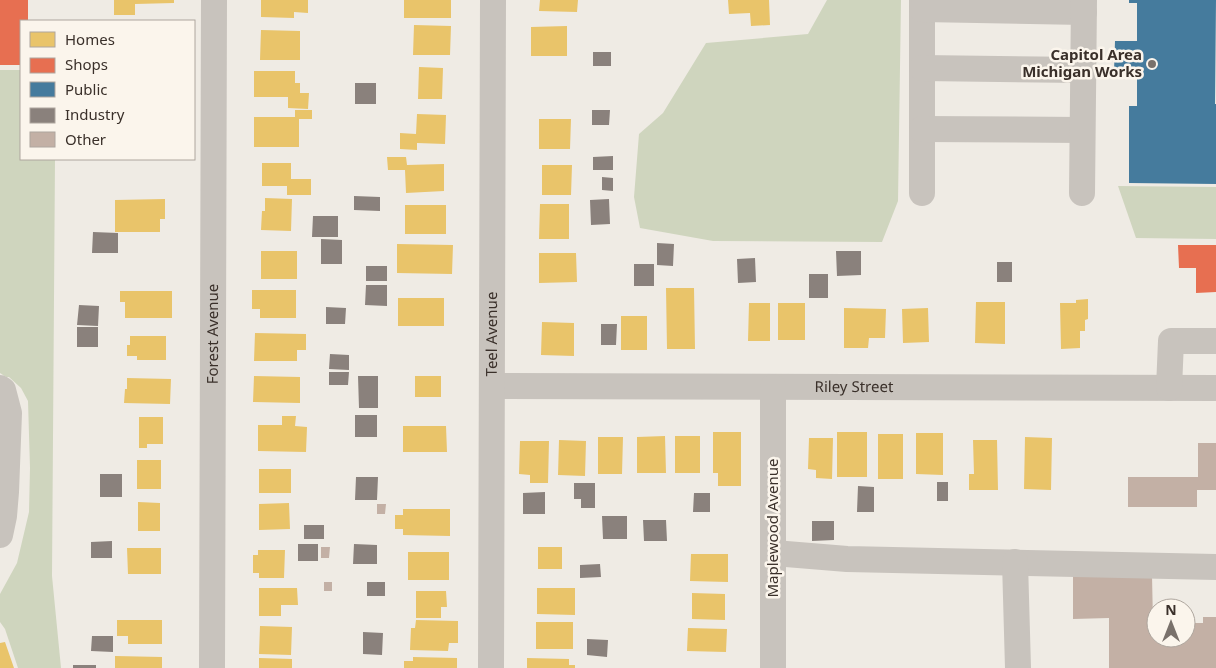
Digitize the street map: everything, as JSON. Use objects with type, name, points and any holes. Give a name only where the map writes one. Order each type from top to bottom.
[{"type":"street","name":"Forest Avenue","points":[[212,668],[214,0]]},
{"type":"street","name":"Teel Avenue","points":[[491,668],[493,0]]},
{"type":"street","points":[[922,193],[922,4],[1084,6],[1082,193]]},
{"type":"street","points":[[922,68],[1083,70]]},
{"type":"street","points":[[922,129],[1082,130]]},
{"type":"street","points":[[1170,388],[1171,342],[1216,341]]},
{"type":"street","name":"Riley Street","points":[[492,386],[1216,388]]},
{"type":"street","name":"Maplewood Avenue","points":[[773,387],[773,668]]},
{"type":"street","points":[[0,388],[3,390],[8,413],[6,492],[0,535]]},
{"type":"street","points":[[774,553],[847,559],[1216,567]]},
{"type":"street","points":[[1016,562],[1018,668]]},
{"type":"green space","points":[[827,0],[901,0],[898,201],[882,242],[713,241],[640,228],[634,197],[639,134],[663,113],[706,43],[808,34]]},
{"type":"green space","points":[[0,70],[20,70],[20,160],[55,160],[52,576],[61,668],[18,668],[5,629],[0,622],[0,594],[17,563],[29,512],[30,468],[28,401],[21,388],[9,377],[0,373]]},
{"type":"green space","points":[[1118,186],[1216,187],[1216,239],[1136,238]]},
{"type":"building: Homes","points":[[114,0],[174,0],[174,3],[135,4],[135,15],[114,15]]},
{"type":"building: Homes","points":[[261,0],[308,0],[308,13],[294,12],[294,18],[261,17]]},
{"type":"building: Homes","points":[[404,0],[451,0],[451,18],[404,18]]},
{"type":"building: Homes","points":[[540,0],[578,0],[577,12],[539,11]]},
{"type":"building: Homes","points":[[728,0],[769,0],[770,25],[751,26],[750,13],[729,14]]},
{"type":"building: Homes","points":[[414,25],[451,26],[450,55],[413,55]]},
{"type":"building: Homes","points":[[567,26],[567,56],[531,56],[531,27]]},
{"type":"building: Homes","points":[[261,30],[300,31],[300,60],[260,60]]},
{"type":"building: Homes","points":[[419,67],[443,68],[442,99],[418,99]]},
{"type":"building: Homes","points":[[254,71],[295,71],[295,83],[300,83],[300,93],[309,93],[308,109],[288,108],[288,97],[254,97]]},
{"type":"building: Homes","points":[[295,110],[312,110],[312,119],[299,119],[299,147],[254,147],[254,117],[295,117]]},
{"type":"building: Homes","points":[[417,114],[446,115],[445,144],[417,143],[417,150],[400,149],[400,133],[416,134]]},
{"type":"building: Homes","points":[[539,119],[571,119],[570,149],[539,149]]},
{"type":"building: Homes","points":[[387,157],[406,157],[407,165],[444,164],[444,191],[406,193],[405,170],[388,170]]},
{"type":"building: Homes","points":[[262,163],[291,163],[291,179],[311,179],[311,195],[287,195],[287,186],[262,186]]},
{"type":"building: Homes","points":[[542,165],[572,165],[571,195],[542,195]]},
{"type":"building: Homes","points":[[265,198],[292,199],[291,231],[261,230],[262,211],[265,211]]},
{"type":"building: Homes","points":[[165,199],[165,219],[160,219],[160,232],[115,232],[115,200]]},
{"type":"building: Homes","points":[[540,204],[569,204],[569,239],[539,239]]},
{"type":"building: Homes","points":[[405,205],[446,205],[446,234],[405,234]]},
{"type":"building: Homes","points":[[397,244],[453,245],[452,274],[397,273]]},
{"type":"building: Homes","points":[[261,251],[297,251],[297,279],[261,279]]},
{"type":"building: Homes","points":[[539,253],[576,253],[577,282],[539,283]]},
{"type":"building: Homes","points":[[666,288],[694,288],[695,349],[667,349]]},
{"type":"building: Homes","points":[[252,290],[296,290],[296,318],[260,318],[260,309],[252,309]]},
{"type":"building: Homes","points":[[120,291],[172,291],[172,318],[125,318],[125,302],[120,302]]},
{"type":"building: Homes","points":[[398,298],[444,298],[444,326],[398,326]]},
{"type":"building: Homes","points":[[1088,299],[1088,319],[1085,320],[1085,331],[1080,331],[1080,348],[1061,349],[1060,303],[1076,303],[1076,300]]},
{"type":"building: Homes","points":[[976,302],[1005,302],[1005,344],[975,343]]},
{"type":"building: Homes","points":[[749,303],[770,303],[770,341],[748,341]]},
{"type":"building: Homes","points":[[778,303],[805,303],[805,340],[778,340]]},
{"type":"building: Homes","points":[[844,308],[886,309],[885,338],[869,338],[868,348],[844,348]]},
{"type":"building: Homes","points":[[928,308],[929,342],[903,343],[902,309]]},
{"type":"building: Homes","points":[[621,316],[647,316],[647,350],[621,350]]},
{"type":"building: Homes","points":[[542,322],[574,323],[574,356],[541,355]]},
{"type":"building: Homes","points":[[255,333],[306,334],[306,350],[297,350],[297,361],[254,361]]},
{"type":"building: Homes","points":[[130,336],[166,336],[166,360],[137,360],[137,356],[127,356],[127,345],[130,345]]},
{"type":"building: Homes","points":[[254,376],[300,377],[300,403],[253,402]]},
{"type":"building: Homes","points":[[415,376],[441,376],[441,397],[415,397]]},
{"type":"building: Homes","points":[[127,378],[171,379],[170,404],[124,403]]},
{"type":"building: Homes","points":[[282,416],[296,416],[295,426],[307,427],[306,452],[258,451],[258,425],[282,425]]},
{"type":"building: Homes","points":[[139,417],[163,417],[163,444],[147,444],[147,448],[139,448]]},
{"type":"building: Homes","points":[[403,426],[446,426],[447,452],[403,452]]},
{"type":"building: Homes","points":[[713,432],[741,432],[741,486],[718,486],[718,473],[713,473]]},
{"type":"building: Homes","points":[[837,432],[867,432],[867,477],[837,477]]},
{"type":"building: Homes","points":[[916,433],[943,433],[943,475],[916,474]]},
{"type":"building: Homes","points":[[878,434],[903,434],[903,479],[878,479]]},
{"type":"building: Homes","points":[[665,436],[666,473],[637,473],[637,437]]},
{"type":"building: Homes","points":[[675,436],[700,436],[700,473],[675,473]]},
{"type":"building: Homes","points":[[598,437],[623,437],[622,474],[598,474]]},
{"type":"building: Homes","points":[[1025,437],[1052,438],[1051,490],[1024,489]]},
{"type":"building: Homes","points":[[809,438],[833,438],[832,479],[816,478],[816,470],[808,469]]},
{"type":"building: Homes","points":[[559,440],[586,441],[585,476],[558,475]]},
{"type":"building: Homes","points":[[973,440],[997,440],[998,490],[969,490],[969,474],[974,474]]},
{"type":"building: Homes","points":[[520,441],[549,441],[548,483],[530,483],[530,475],[519,474]]},
{"type":"building: Homes","points":[[137,460],[161,460],[161,489],[137,489]]},
{"type":"building: Homes","points":[[259,469],[291,469],[291,493],[259,493]]},
{"type":"building: Homes","points":[[138,502],[160,503],[160,531],[138,531]]},
{"type":"building: Homes","points":[[289,503],[290,529],[259,530],[259,504]]},
{"type":"building: Homes","points":[[403,509],[450,509],[450,536],[403,535],[403,529],[395,529],[395,515],[403,515]]},
{"type":"building: Homes","points":[[538,547],[562,547],[562,569],[538,569]]},
{"type":"building: Homes","points":[[127,548],[161,548],[161,574],[128,574]]},
{"type":"building: Homes","points":[[258,550],[285,550],[284,578],[259,578],[259,573],[253,573],[253,555],[258,555]]},
{"type":"building: Homes","points":[[408,552],[449,552],[449,580],[408,580]]},
{"type":"building: Homes","points":[[691,554],[728,554],[728,582],[690,581]]},
{"type":"building: Homes","points":[[259,588],[297,588],[298,605],[281,605],[281,616],[259,616]]},
{"type":"building: Homes","points":[[537,588],[575,588],[575,615],[537,614]]},
{"type":"building: Homes","points":[[416,591],[446,591],[447,607],[441,607],[441,618],[416,618]]},
{"type":"building: Homes","points":[[692,593],[725,594],[725,620],[692,619]]},
{"type":"building: Homes","points":[[117,620],[162,620],[162,644],[128,644],[128,636],[117,636]]},
{"type":"building: Homes","points":[[416,620],[458,621],[458,643],[449,643],[448,651],[410,650],[411,628],[415,628]]},
{"type":"building: Homes","points":[[536,622],[573,622],[573,649],[536,649]]},
{"type":"building: Homes","points":[[260,626],[292,627],[291,655],[259,654]]},
{"type":"building: Homes","points":[[688,628],[727,629],[726,652],[687,651]]},
{"type":"building: Homes","points":[[5,642],[14,668],[0,668],[0,643]]},
{"type":"building: Homes","points":[[115,656],[162,657],[162,668],[115,668]]},
{"type":"building: Homes","points":[[413,657],[457,658],[457,668],[404,668],[404,661],[413,661]]},
{"type":"building: Homes","points":[[259,658],[292,659],[292,668],[259,668]]},
{"type":"building: Homes","points":[[527,658],[569,659],[569,665],[575,665],[575,668],[527,668]]},
{"type":"building: Shops","points":[[0,0],[28,0],[28,20],[20,20],[20,65],[0,65]]},
{"type":"building: Shops","points":[[1178,245],[1216,245],[1216,292],[1196,293],[1196,268],[1179,268]]},
{"type":"building: Public","points":[[1129,0],[1216,0],[1216,184],[1129,183],[1129,106],[1137,106],[1137,73],[1114,72],[1115,41],[1137,41],[1137,3],[1129,3]]},
{"type":"building: Industry","points":[[593,52],[611,52],[611,66],[593,66]]},
{"type":"building: Industry","points":[[355,83],[376,83],[376,104],[355,104]]},
{"type":"building: Industry","points":[[592,110],[610,110],[609,125],[592,125]]},
{"type":"building: Industry","points":[[613,156],[613,170],[593,170],[593,157]]},
{"type":"building: Industry","points":[[602,177],[613,178],[613,191],[602,190]]},
{"type":"building: Industry","points":[[354,196],[380,197],[380,211],[354,210]]},
{"type":"building: Industry","points":[[609,199],[610,224],[591,225],[590,200]]},
{"type":"building: Industry","points":[[313,216],[338,216],[338,237],[312,237]]},
{"type":"building: Industry","points":[[93,232],[118,233],[118,253],[92,253]]},
{"type":"building: Industry","points":[[321,239],[342,240],[342,264],[321,264]]},
{"type":"building: Industry","points":[[657,243],[674,244],[673,266],[657,265]]},
{"type":"building: Industry","points":[[836,251],[861,251],[861,275],[837,276]]},
{"type":"building: Industry","points":[[755,258],[756,282],[738,283],[737,259]]},
{"type":"building: Industry","points":[[997,262],[1012,262],[1012,282],[997,282]]},
{"type":"building: Industry","points":[[634,264],[654,264],[654,286],[634,286]]},
{"type":"building: Industry","points":[[366,266],[387,266],[387,281],[366,281]]},
{"type":"building: Industry","points":[[809,274],[828,274],[828,298],[809,298]]},
{"type":"building: Industry","points":[[366,285],[387,285],[387,306],[365,305]]},
{"type":"building: Industry","points":[[79,305],[99,306],[98,326],[77,325]]},
{"type":"building: Industry","points":[[326,307],[346,308],[345,324],[326,324]]},
{"type":"building: Industry","points":[[601,324],[617,324],[616,345],[601,345]]},
{"type":"building: Industry","points":[[77,327],[98,327],[98,347],[77,347]]},
{"type":"building: Industry","points":[[330,354],[349,355],[349,370],[329,369]]},
{"type":"building: Industry","points":[[329,372],[349,372],[348,385],[329,385]]},
{"type":"building: Industry","points":[[358,376],[378,376],[378,408],[359,408]]},
{"type":"building: Industry","points":[[355,415],[377,415],[377,437],[355,437]]},
{"type":"building: Industry","points":[[100,474],[122,474],[122,497],[100,497]]},
{"type":"building: Industry","points":[[356,477],[378,477],[377,500],[355,500]]},
{"type":"building: Industry","points":[[937,482],[948,482],[948,501],[937,501]]},
{"type":"building: Industry","points":[[574,483],[595,483],[595,508],[581,508],[581,499],[574,499]]},
{"type":"building: Industry","points":[[858,486],[874,487],[874,512],[857,512]]},
{"type":"building: Industry","points":[[545,492],[545,514],[523,514],[523,493]]},
{"type":"building: Industry","points":[[694,493],[710,493],[710,512],[693,512]]},
{"type":"building: Industry","points":[[602,516],[627,516],[627,539],[603,539]]},
{"type":"building: Industry","points":[[643,520],[666,520],[667,541],[644,541]]},
{"type":"building: Industry","points":[[812,521],[834,521],[834,540],[812,541]]},
{"type":"building: Industry","points":[[304,525],[324,525],[324,539],[304,539]]},
{"type":"building: Industry","points":[[112,541],[112,558],[91,558],[91,542]]},
{"type":"building: Industry","points":[[298,544],[318,544],[318,561],[298,561]]},
{"type":"building: Industry","points":[[354,544],[377,545],[377,564],[353,564]]},
{"type":"building: Industry","points":[[600,564],[601,577],[580,578],[580,565]]},
{"type":"building: Industry","points":[[367,582],[385,582],[385,596],[367,596]]},
{"type":"building: Industry","points":[[363,632],[383,633],[382,655],[363,654]]},
{"type":"building: Industry","points":[[92,636],[113,636],[113,652],[91,651]]},
{"type":"building: Industry","points":[[587,639],[608,640],[607,657],[587,655]]},
{"type":"building: Industry","points":[[73,665],[96,665],[96,668],[73,668]]},
{"type":"building: Other","points":[[1198,443],[1216,443],[1216,490],[1197,490],[1197,507],[1128,507],[1128,477],[1198,477]]},
{"type":"building: Other","points":[[377,504],[386,504],[385,514],[377,514]]},
{"type":"building: Other","points":[[321,547],[330,547],[329,558],[321,558]]},
{"type":"building: Other","points":[[1152,575],[1152,598],[1146,598],[1146,648],[1196,648],[1196,623],[1203,623],[1203,617],[1216,617],[1216,668],[1109,668],[1109,618],[1073,619],[1073,576]]},
{"type":"building: Other","points":[[324,582],[332,582],[332,591],[324,591]]},
{"type":"place","name":"Capitol Area Michigan Works","points":[[1152,64]]}]
